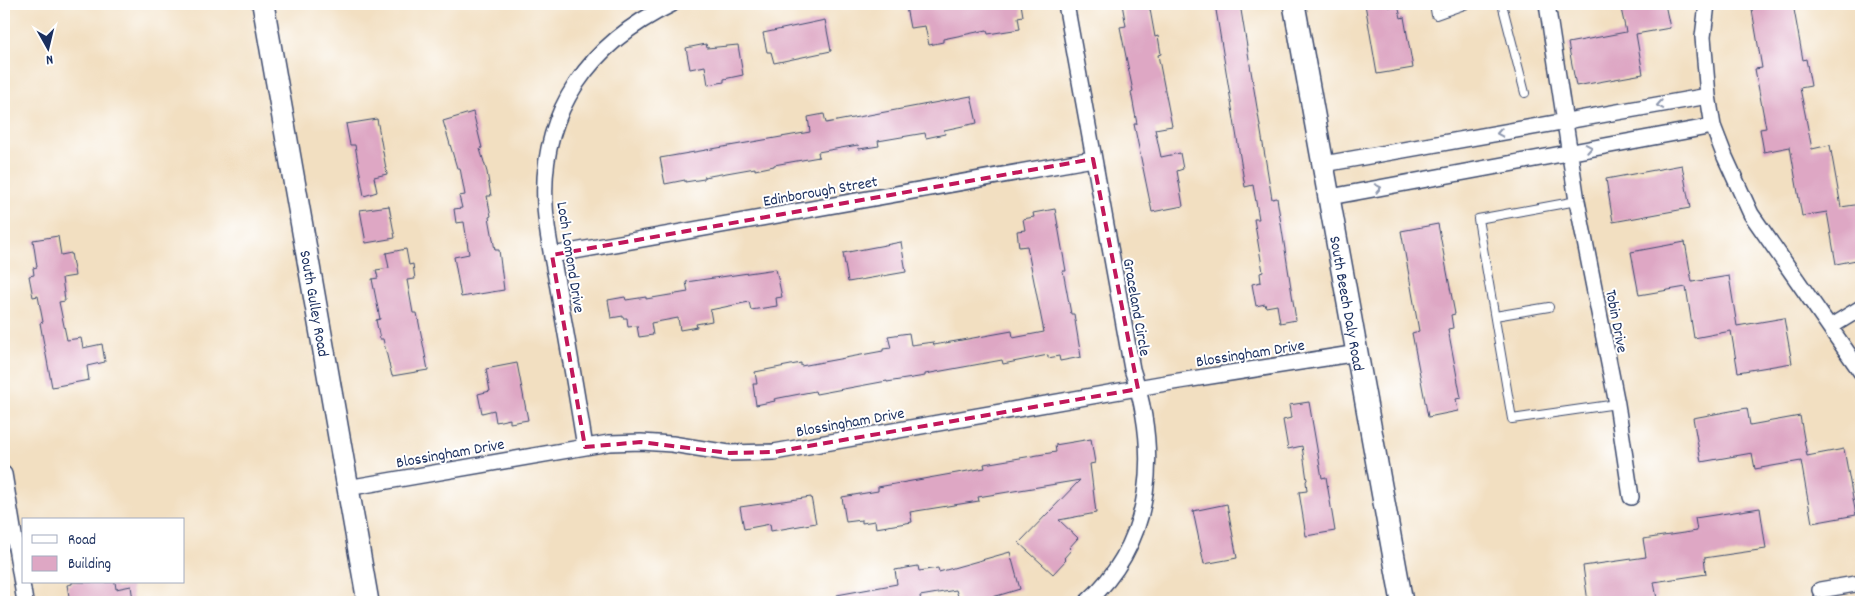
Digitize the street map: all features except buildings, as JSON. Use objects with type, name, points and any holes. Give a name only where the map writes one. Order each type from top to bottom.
[{"type":"street","name":"South Gulley Road","points":[[263,4],[366,602]]},
{"type":"street","name":"Loch Lomond Drive","points":[[586,447],[545,209],[546,162],[563,103],[587,69],[604,49],[624,32],[657,11],[672,4]]},
{"type":"street","name":"Graceland Circle","points":[[1066,4],[1093,159],[1147,442],[1148,474],[1142,511],[1128,549],[1113,574],[1088,602]]},
{"type":"street","name":"South Beech Daly Road","points":[[1294,4],[1402,602]]},
{"type":"street","name":"Tobin Drive","points":[[1547,4],[1577,201],[1617,404],[1631,497]]},
{"type":"street","points":[[1707,4],[1703,37],[1708,96],[1713,126],[1751,214],[1861,372]]},
{"type":"street","points":[[1324,164],[1708,96]]},
{"type":"street","points":[[1330,197],[1713,126]]},
{"type":"street","name":"Edinborough Street","points":[[552,255],[1093,159]]},
{"type":"street","points":[[1830,327],[1861,308]]},
{"type":"street","name":"Blossingham Drive","points":[[347,488],[609,443],[641,442],[672,444],[729,453],[774,452],[1138,388],[1358,353]]},
{"type":"street","points":[[4,474],[22,579]]},
{"type":"street","points":[[1820,590],[1861,583]]},
{"type":"street","points":[[23,584],[26,602]]},
{"type":"lane","points":[[1434,4],[1436,15],[1467,4]]},
{"type":"lane","points":[[1502,4],[1525,93]]},
{"type":"lane","points":[[1577,201],[1478,219],[1512,419],[1617,404]]},
{"type":"lane","points":[[1495,316],[1549,307]]},
{"type":"highlighted area","points":[[1093,159],[1138,389],[774,452],[729,453],[641,442],[585,447],[552,255]]}]
